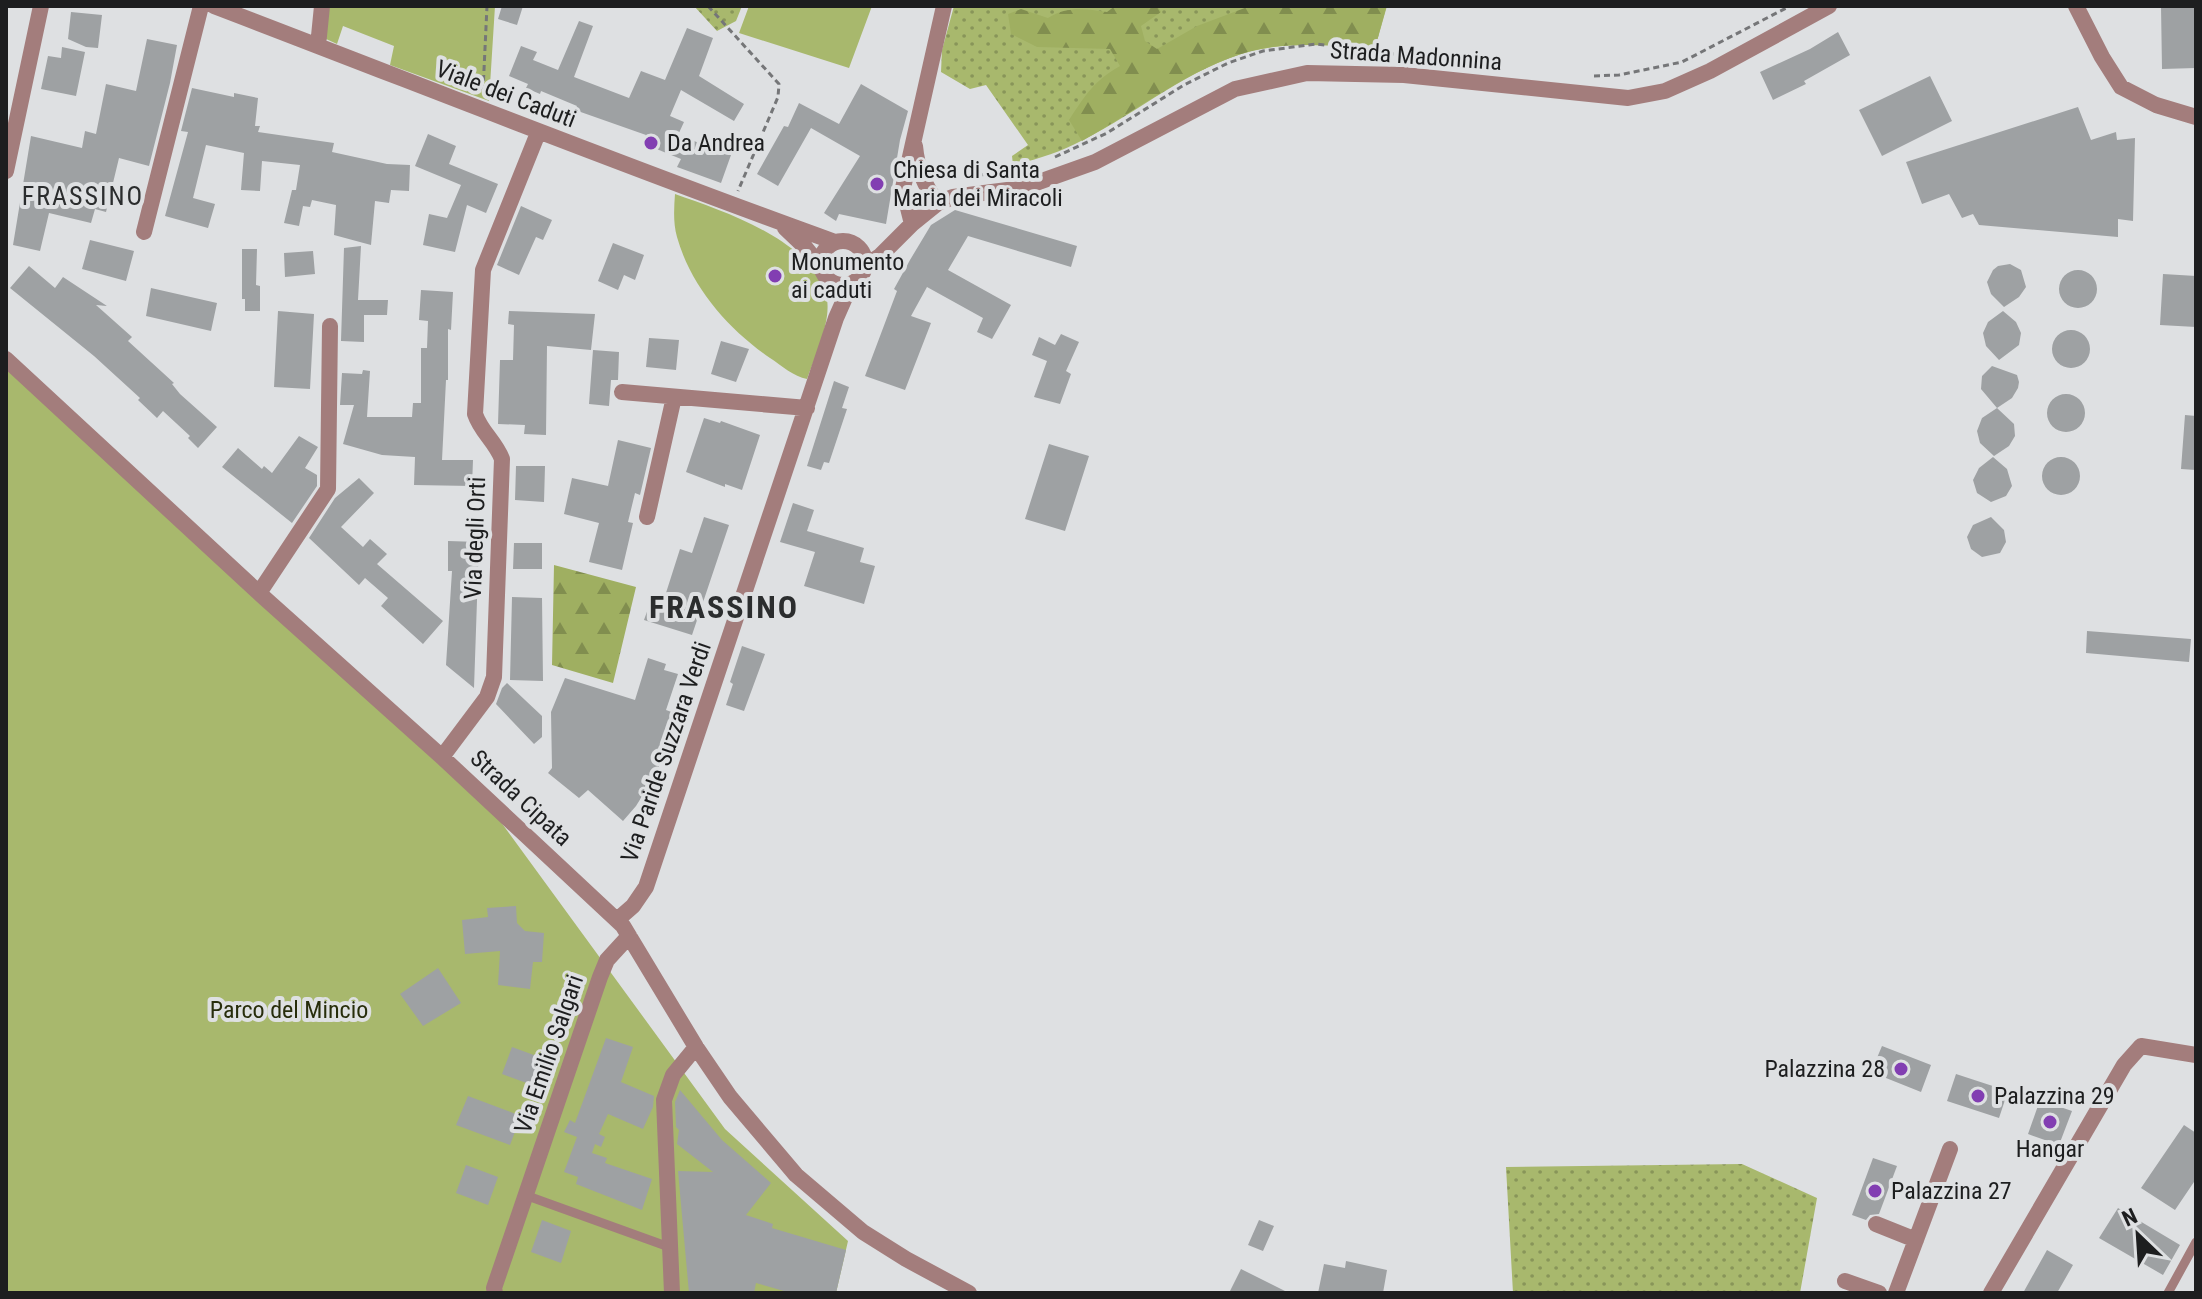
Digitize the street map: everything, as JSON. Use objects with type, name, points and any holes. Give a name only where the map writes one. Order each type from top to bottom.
[{"type":"street","points":[[6,171],[41,6]]},
{"type":"street","points":[[144,232],[201,6]]},
{"type":"street","name":"Viale dei Caduti","points":[[214,6],[538,133],[781,225],[835,242]]},
{"type":"street","points":[[318,46],[322,6]]},
{"type":"street","points":[[912,224],[903,188],[944,6]]},
{"type":"street","name":"Strada Madonnina","points":[[938,203],[953,197],[1022,188],[1095,162],[1235,89],[1278,79],[1307,73],[1404,75],[1628,98],[1665,91],[1710,71],[1829,6]]},
{"type":"street","points":[[2076,6],[2121,87],[2156,105],[2196,117]]},
{"type":"street","name":"Via degli Orti","points":[[442,757],[487,697],[494,677],[502,459],[475,414],[482,279],[538,133]]},
{"type":"street","points":[[865,266],[938,203],[928,190],[917,165],[914,141]]},
{"type":"street","name":"Viale dei Caduti","points":[[781,225],[821,267]]},
{"type":"street","points":[[857,246],[894,240]]},
{"type":"street","points":[[848,241],[857,246],[863,254],[865,266],[862,275],[851,284],[830,282],[821,267],[824,251],[835,242],[848,241]]},
{"type":"street","name":"Via Paride Suzzara Verdi","points":[[830,282],[836,318]]},
{"type":"street","name":"Via Paride Suzzara Verdi","points":[[617,920],[633,906],[646,887],[836,318],[851,284]]},
{"type":"street","points":[[259,593],[328,489],[330,326]]},
{"type":"street","name":"Strada Cipata","points":[[6,359],[617,920],[696,1047],[754,1128],[815,1193],[883,1246],[969,1293]]},
{"type":"street","points":[[622,392],[807,408]]},
{"type":"street","points":[[647,517],[674,397]]},
{"type":"street","name":"Via Emilio Salgari","points":[[495,1293],[525,1195],[600,977],[607,960],[629,936]]},
{"type":"street","points":[[1991,1293],[2124,1065],[2141,1046],[2196,1055]]},
{"type":"street","points":[[672,1293],[664,1100],[673,1075],[696,1047]]},
{"type":"street","points":[[1896,1293],[1950,1149]]},
{"type":"street","points":[[1876,1224],[1916,1240]]},
{"type":"street","points":[[1845,1281],[1879,1293]]},
{"type":"lane","points":[[525,1195],[669,1247]]},
{"type":"lane","points":[[2168,1293],[2196,1242]]},
{"type":"path","points":[[484,111],[487,6]]},
{"type":"path","points":[[708,6],[779,84],[778,97],[732,205]]},
{"type":"green space","points":[[329,6],[495,6],[489,101],[390,65],[394,46],[343,26],[337,44],[324,38]]},
{"type":"green space","points":[[694,6],[742,6],[736,21],[717,31]]},
{"type":"green space","points":[[749,6],[872,6],[849,68],[739,33]]},
{"type":"green space","points":[[954,6],[1387,6],[1375,48],[1282,46],[1229,58],[1186,79],[1075,144],[1013,165],[1012,156],[1028,145],[986,85],[970,89],[941,72],[942,50]]},
{"type":"green space","points":[[1115,6],[1158,6],[1161,12],[1141,26],[1145,41],[1157,49],[1197,26],[1250,6],[1386,8],[1375,48],[1297,45],[1251,51],[1185,79],[1082,141],[1069,120],[1091,89],[1120,66],[1110,49],[1037,47],[1011,34],[1008,14],[1021,9],[1048,18],[1069,10],[1107,12]]},
{"type":"green space","points":[[675,194],[762,230],[784,243],[817,275],[826,295],[827,315],[807,379],[792,373],[755,347],[726,320],[702,290],[677,237]]},
{"type":"green space","name":"Parco del Mincio","points":[[6,357],[479,792],[725,1129],[848,1241],[836,1293],[6,1293]]},
{"type":"green space","points":[[554,565],[636,587],[613,683],[552,665]]},
{"type":"green space","points":[[1742,1164],[1817,1198],[1800,1293],[1513,1293],[1506,1167]]},
{"type":"building","points":[[502,6],[523,6],[517,25],[498,19]]},
{"type":"building","points":[[2161,6],[2196,6],[2196,68],[2162,69]]},
{"type":"building","points":[[71,12],[102,15],[98,48],[86,47],[68,39]]},
{"type":"building","points":[[579,21],[593,26],[574,77],[629,98],[641,71],[665,80],[687,28],[713,38],[699,76],[744,104],[734,121],[681,90],[670,116],[684,122],[678,135],[731,155],[721,183],[677,167],[681,159],[642,143],[646,135],[575,110],[577,106],[526,88],[528,84],[509,76],[521,46],[537,52],[533,60],[558,70]]},
{"type":"building","points":[[1838,32],[1850,55],[1804,81],[1806,84],[1773,100],[1760,72]]},
{"type":"building","points":[[147,39],[177,45],[149,166],[119,158],[106,212],[95,209],[91,223],[49,213],[40,251],[13,245],[31,136],[82,148],[85,131],[96,134],[106,84],[136,91]]},
{"type":"building","points":[[62,47],[85,52],[76,96],[41,89],[48,56],[61,58]]},
{"type":"building","points":[[1930,76],[1952,121],[1882,156],[1859,110]]},
{"type":"building","points":[[861,84],[908,111],[886,224],[839,214],[836,221],[824,213],[860,156],[811,128],[778,186],[757,174],[784,126],[788,127],[799,103],[839,124]]},
{"type":"building","points":[[192,88],[234,97],[234,93],[258,98],[255,126],[260,126],[258,132],[334,143],[332,152],[387,164],[410,165],[409,191],[391,190],[389,203],[375,201],[371,245],[334,235],[336,205],[312,200],[310,207],[303,206],[299,226],[284,223],[292,190],[296,190],[300,165],[262,161],[260,191],[241,190],[244,153],[206,145],[193,198],[215,204],[208,228],[165,216],[188,132],[181,131]]},
{"type":"building","points":[[2078,107],[2091,140],[2116,132],[2117,140],[2135,138],[2133,221],[2118,219],[2118,237],[1979,225],[1973,214],[1962,218],[1949,194],[1922,204],[1906,162]]},
{"type":"building","points":[[428,134],[456,146],[449,164],[498,184],[486,213],[467,205],[455,252],[423,245],[429,214],[447,218],[461,185],[415,166]]},
{"type":"building","points":[[521,206],[552,220],[543,240],[536,237],[519,275],[497,265]]},
{"type":"building","points":[[955,210],[1077,246],[1071,267],[968,236],[948,270],[1011,305],[992,339],[977,332],[983,318],[927,287],[911,316],[931,323],[905,390],[865,376],[897,291],[894,289],[931,225]]},
{"type":"building","points":[[90,240],[134,251],[126,281],[82,269]]},
{"type":"building","points":[[613,243],[644,255],[635,280],[624,275],[618,290],[598,281]]},
{"type":"building","points":[[361,246],[358,300],[388,300],[387,315],[364,315],[364,342],[341,341],[344,248]]},
{"type":"building","points":[[242,249],[257,249],[256,285],[260,286],[260,311],[245,311],[245,299],[242,299]]},
{"type":"building","points":[[313,251],[315,274],[285,277],[284,253]]},
{"type":"building","points":[[2010,264],[2021,270],[2026,287],[2019,297],[2004,307],[1991,294],[1987,282],[1998,266]]},
{"type":"building","points":[[29,266],[55,288],[63,277],[107,306],[96,305],[132,337],[128,341],[174,383],[180,394],[217,427],[198,448],[188,438],[190,436],[163,411],[157,418],[94,356],[10,288]]},
{"type":"building","points":[[2078,270],[2092,275],[2097,289],[2092,303],[2078,308],[2064,303],[2059,289],[2064,275]]},
{"type":"building","points":[[2163,274],[2196,276],[2196,327],[2160,325]]},
{"type":"building","points":[[151,288],[217,303],[211,331],[146,316]]},
{"type":"building","points":[[421,290],[453,292],[451,330],[448,329],[442,460],[473,460],[472,486],[414,485],[415,457],[382,455],[343,444],[354,405],[340,405],[342,373],[362,374],[363,370],[370,371],[367,417],[412,417],[413,403],[421,403],[421,348],[427,348],[428,321],[419,320]]},
{"type":"building","points":[[278,311],[314,314],[310,389],[274,387]]},
{"type":"building","points":[[509,311],[595,314],[591,350],[547,346],[546,435],[524,434],[525,425],[498,424],[500,360],[513,360],[514,325],[508,324]]},
{"type":"building","points":[[2003,311],[2016,322],[2021,333],[2019,345],[1999,360],[1986,346],[1983,333],[1988,322]]},
{"type":"building","points":[[2071,330],[2085,335],[2090,349],[2085,363],[2071,368],[2057,363],[2052,349],[2057,335]]},
{"type":"building","points":[[1061,334],[1079,342],[1066,371],[1071,374],[1060,404],[1034,397],[1047,361],[1032,355],[1039,337],[1055,345]]},
{"type":"building","points":[[649,338],[679,340],[676,370],[646,367]]},
{"type":"building","points":[[721,341],[749,349],[736,382],[711,374]]},
{"type":"building","points":[[593,350],[619,352],[618,380],[611,380],[609,406],[589,404]]},
{"type":"building","points":[[1992,366],[2017,375],[2019,382],[2012,398],[1997,408],[1981,389],[1982,376]]},
{"type":"building","points":[[834,381],[849,387],[842,408],[847,409],[829,463],[824,462],[821,470],[807,466]]},
{"type":"building","points":[[2066,394],[2080,399],[2085,413],[2080,427],[2066,432],[2052,427],[2047,413],[2052,399]]},
{"type":"building","points":[[1997,408],[2014,424],[2015,436],[2009,446],[1994,456],[1980,443],[1977,431],[1982,418]]},
{"type":"building","points":[[2185,415],[2196,416],[2196,470],[2181,469]]},
{"type":"building","points":[[704,418],[760,435],[742,490],[686,472]]},
{"type":"building","points":[[299,436],[318,447],[305,468],[317,475],[317,486],[292,523],[222,467],[238,448],[262,469],[264,466],[272,473]]},
{"type":"building","points":[[618,440],[651,448],[640,495],[635,493],[628,522],[633,523],[622,570],[589,562],[599,523],[564,514],[572,478],[608,486]]},
{"type":"building","points":[[1049,444],[1089,456],[1065,531],[1025,519]]},
{"type":"building","points":[[1993,457],[2007,469],[2012,486],[2006,496],[1991,502],[1977,493],[1973,480],[1979,468]]},
{"type":"building","points":[[2061,457],[2075,462],[2080,476],[2075,490],[2061,495],[2047,490],[2042,476],[2047,462]]},
{"type":"building","points":[[516,466],[545,466],[544,502],[515,500]]},
{"type":"building","points":[[359,478],[374,493],[341,527],[363,547],[370,539],[387,554],[377,564],[443,621],[423,644],[381,606],[388,598],[365,578],[359,585],[309,538],[335,498]]},
{"type":"building","points":[[793,503],[814,510],[807,531],[864,548],[860,562],[875,566],[864,604],[804,586],[815,552],[780,542]]},
{"type":"building","points":[[704,517],[729,525],[692,635],[644,620],[654,592],[665,596],[680,549],[692,553]]},
{"type":"building","points":[[1991,517],[2004,530],[2006,542],[2000,553],[1982,557],[1971,549],[1967,537],[1973,525]]},
{"type":"building","points":[[448,541],[479,542],[474,688],[446,665],[452,571],[448,571]]},
{"type":"building","points":[[514,543],[542,543],[542,569],[513,569]]},
{"type":"building","points":[[512,597],[542,598],[543,681],[510,680]]},
{"type":"building","points":[[2087,631],[2191,639],[2189,662],[2086,653]]},
{"type":"building","points":[[742,646],[765,654],[744,711],[726,705]]},
{"type":"building","points":[[648,658],[666,664],[664,670],[678,674],[666,710],[677,714],[657,772],[623,821],[588,790],[579,798],[548,773],[552,768],[551,712],[565,678],[635,700]]},
{"type":"building","points":[[507,683],[542,716],[542,737],[534,744],[496,704]]},
{"type":"building","points":[[516,906],[517,923],[525,931],[544,933],[542,962],[533,962],[530,989],[498,985],[500,951],[465,954],[462,920],[488,917],[487,908]]},
{"type":"building","points":[[438,968],[461,1003],[423,1026],[400,994]]},
{"type":"building","points":[[606,1038],[633,1047],[621,1082],[654,1096],[653,1107],[643,1129],[608,1114],[599,1134],[605,1137],[601,1147],[595,1144],[592,1153],[607,1158],[605,1163],[652,1179],[642,1210],[576,1184],[578,1177],[564,1172],[577,1137],[564,1132],[570,1120],[575,1123]]},
{"type":"building","name":"Palazzina 28","points":[[1882,1046],[1931,1065],[1921,1092],[1871,1072]]},
{"type":"building","points":[[512,1047],[542,1058],[532,1085],[502,1074]]},
{"type":"building","name":"Palazzina 29","points":[[1956,1074],[2008,1091],[1999,1118],[1947,1101]]},
{"type":"building","points":[[680,1090],[722,1140],[771,1183],[746,1215],[773,1224],[772,1228],[846,1250],[836,1293],[791,1293],[756,1283],[754,1293],[689,1293],[678,1171],[713,1172],[677,1144],[679,1130],[676,1127],[675,1102]]},
{"type":"building","points":[[468,1096],[521,1116],[510,1145],[456,1125]]},
{"type":"building","name":"Hangar","points":[[2040,1100],[2072,1111],[2059,1145],[2028,1134]]},
{"type":"building","points":[[2184,1125],[2196,1133],[2196,1179],[2175,1210],[2141,1188]]},
{"type":"building","name":"Palazzina 27","points":[[1873,1158],[1897,1166],[1879,1214],[1870,1215],[1866,1220],[1852,1215]]},
{"type":"building","points":[[466,1165],[498,1177],[488,1205],[456,1193]]},
{"type":"building","points":[[2118,1208],[2180,1245],[2163,1275],[2099,1238]]},
{"type":"building","points":[[542,1220],[571,1231],[561,1263],[531,1252]]},
{"type":"building","points":[[1259,1220],[1274,1226],[1263,1251],[1248,1245]]},
{"type":"building","points":[[2047,1250],[2073,1265],[2057,1293],[2023,1293]]},
{"type":"building","points":[[1346,1261],[1387,1270],[1383,1293],[1318,1293],[1324,1264],[1345,1268]]},
{"type":"building","points":[[1241,1269],[1289,1293],[1229,1293]]},
{"type":"place","name":"Da Andrea","points":[[651,143]]},
{"type":"place","name":"Chiesa di Santa Maria dei Miracoli","points":[[877,184]]},
{"type":"place","name":"Monumento ai caduti","points":[[775,276]]},
{"type":"place","name":"Palazzina 28","points":[[1901,1069]]},
{"type":"place","name":"Palazzina 29","points":[[1978,1096]]},
{"type":"place","name":"Hangar","points":[[2050,1122]]},
{"type":"place","name":"Palazzina 27","points":[[1875,1191]]},
{"type":"district","name":"FRASSINO","points":[[83,196]]},
{"type":"district","name":"FRASSINO","points":[[724,607]]}]
